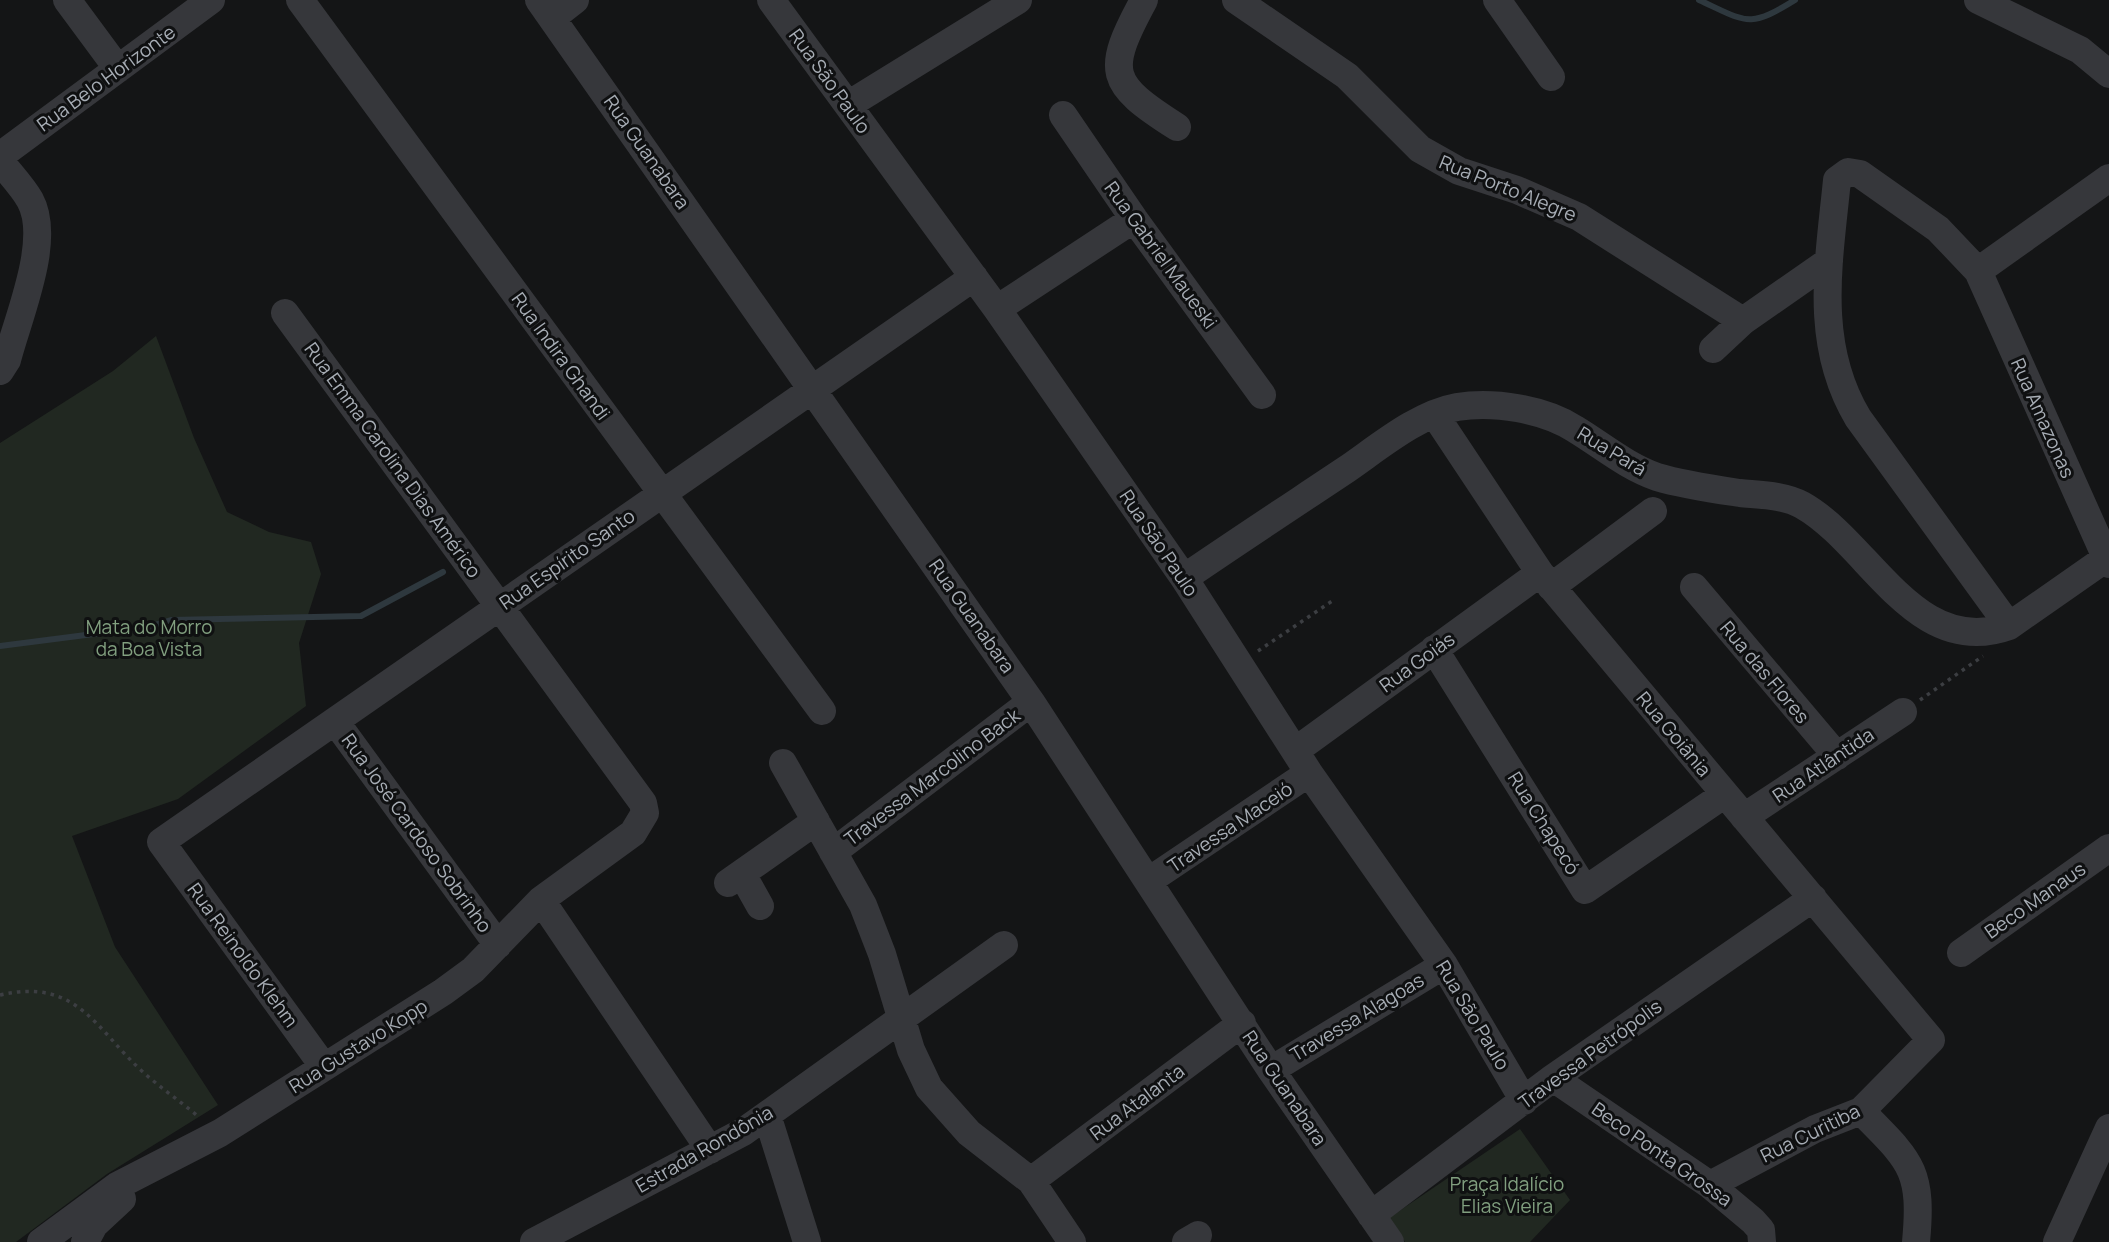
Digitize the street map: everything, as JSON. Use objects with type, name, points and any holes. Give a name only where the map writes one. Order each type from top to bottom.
[{"type":"street","points":[[67,0],[118,69]]},
{"type":"street","name":"Rua Belo Horizonte","points":[[0,158],[211,0]]},
{"type":"street","name":"Rua Indira Ghandi","points":[[300,0],[822,711]]},
{"type":"street","points":[[546,9],[575,0]]},
{"type":"street","name":"Rua São Paulo","points":[[771,0],[997,309],[1184,578],[1302,762],[1444,965],[1524,1101]]},
{"type":"street","points":[[848,105],[1017,0]]},
{"type":"street","points":[[1144,0],[1120,48],[1117,64],[1130,94],[1177,127]]},
{"type":"street","name":"Rua Porto Alegre","points":[[1236,0],[1347,76],[1420,149],[1458,171],[1517,190],[1579,217],[1743,321]]},
{"type":"street","points":[[1497,0],[1551,77]]},
{"type":"street","points":[[1979,0],[2080,50],[2109,74]]},
{"type":"street","name":"Rua Guanabara","points":[[546,9],[814,388],[1031,702],[1150,880],[1271,1070],[1390,1242]]},
{"type":"street","name":"Rua Gabriel Maueski","points":[[1063,115],[1134,219],[1262,395]]},
{"type":"street","points":[[0,158],[30,201],[39,225],[38,245],[7,360],[0,371]]},
{"type":"street","name":"Rua Amazonas","points":[[1829,261],[1837,180],[1848,172],[1860,174],[1938,229],[1978,271],[2107,562]]},
{"type":"street","points":[[1978,271],[2109,178]]},
{"type":"street","points":[[997,309],[1134,219]]},
{"type":"street","points":[[1713,349],[1743,321],[1829,261]]},
{"type":"street","points":[[1829,261],[1828,330],[1832,358],[1848,401],[2008,626]]},
{"type":"street","name":"Rua Espírito Santo","points":[[161,842],[974,277]]},
{"type":"street","name":"Rua Emma Carolina Dias Américo","points":[[285,313],[643,803],[645,813]]},
{"type":"street","name":"Rua Pará","points":[[1184,578],[1374,450],[1435,415],[1456,407],[1485,405],[1533,412],[1574,428],[1613,456],[1658,477],[1720,490],[1783,498],[1800,504],[1830,526],[1907,602],[1928,619],[1970,632],[1992,632],[2008,626],[2107,562]]},
{"type":"street","name":"Rua Goiânia","points":[[1435,415],[1546,580],[1931,1040]]},
{"type":"street","name":"Rua Goiás","points":[[1302,762],[1434,649],[1653,511]]},
{"type":"street","name":"Rua das Flores","points":[[1694,587],[1837,756]]},
{"type":"street","name":"Rua Chapecó","points":[[1434,649],[1585,890],[1725,794]]},
{"type":"street","name":"Travessa Marcolino Back","points":[[834,852],[1031,702]]},
{"type":"street","name":"Rua Atlântida","points":[[1744,817],[1903,712]]},
{"type":"street","name":"Rua José Cardoso Sobrinho","points":[[335,721],[498,945]]},
{"type":"street","name":"Travessa Maceió","points":[[1150,880],[1302,762]]},
{"type":"street","points":[[783,763],[834,852],[872,926],[919,1069],[947,1112],[987,1150],[1031,1181],[1072,1242]]},
{"type":"street","name":"Rua Gustavo Kopp","points":[[41,1242],[72,1216],[117,1186],[165,1164],[220,1133],[443,992],[498,945],[541,900],[633,833],[645,813]]},
{"type":"street","points":[[760,906],[735,879],[816,821]]},
{"type":"street","name":"Rua Reinoldo Klehm","points":[[161,842],[324,1067]]},
{"type":"street","name":"Beco Manaus","points":[[1961,953],[2109,848]]},
{"type":"street","name":"Travessa Petrópolis","points":[[1371,1215],[1553,1077],[1813,898]]},
{"type":"street","points":[[541,900],[710,1150]]},
{"type":"street","name":"Estrada Rondônia","points":[[534,1242],[710,1150],[767,1115],[1004,946]]},
{"type":"street","name":"Travessa Alagoas","points":[[1271,1070],[1444,965]]},
{"type":"street","name":"Rua Atalanta","points":[[1031,1181],[1242,1023]]},
{"type":"street","name":"Rua Curitiba","points":[[1710,1185],[1804,1134],[1861,1111],[1931,1040]]},
{"type":"street","name":"Beco Ponta Grossa","points":[[1553,1077],[1710,1185],[1753,1221],[1763,1241]]},
{"type":"street","points":[[1861,1111],[1911,1164],[1918,1194],[1916,1242]]},
{"type":"street","points":[[767,1115],[807,1242]]},
{"type":"street","points":[[2057,1242],[2109,1128]]},
{"type":"street","points":[[85,1242],[94,1225],[109,1209],[165,1164]]},
{"type":"path","points":[[1239,664],[1335,599]]},
{"type":"path","points":[[1903,712],[2002,642],[2008,626]]},
{"type":"path","points":[[0,995],[33,991],[71,1001],[89,1014],[142,1072],[220,1133]]},
{"type":"green space","name":"Mata do Morro da Boa Vista","points":[[156,336],[194,438],[227,512],[269,532],[311,542],[321,574],[299,643],[306,706],[178,799],[72,836],[115,947],[218,1105],[107,1174],[16,1242],[0,1242],[0,443],[113,371]]},
{"type":"green space","name":"Praça Idalício Elias Vieira","points":[[1520,1129],[1570,1200],[1530,1242],[1405,1242],[1389,1218]]},
{"type":"waterway","points":[[1699,0],[1747,19],[1757,19],[1795,0]]},
{"type":"waterway","points":[[0,646],[148,627],[171,620],[361,616],[443,572]]}]
